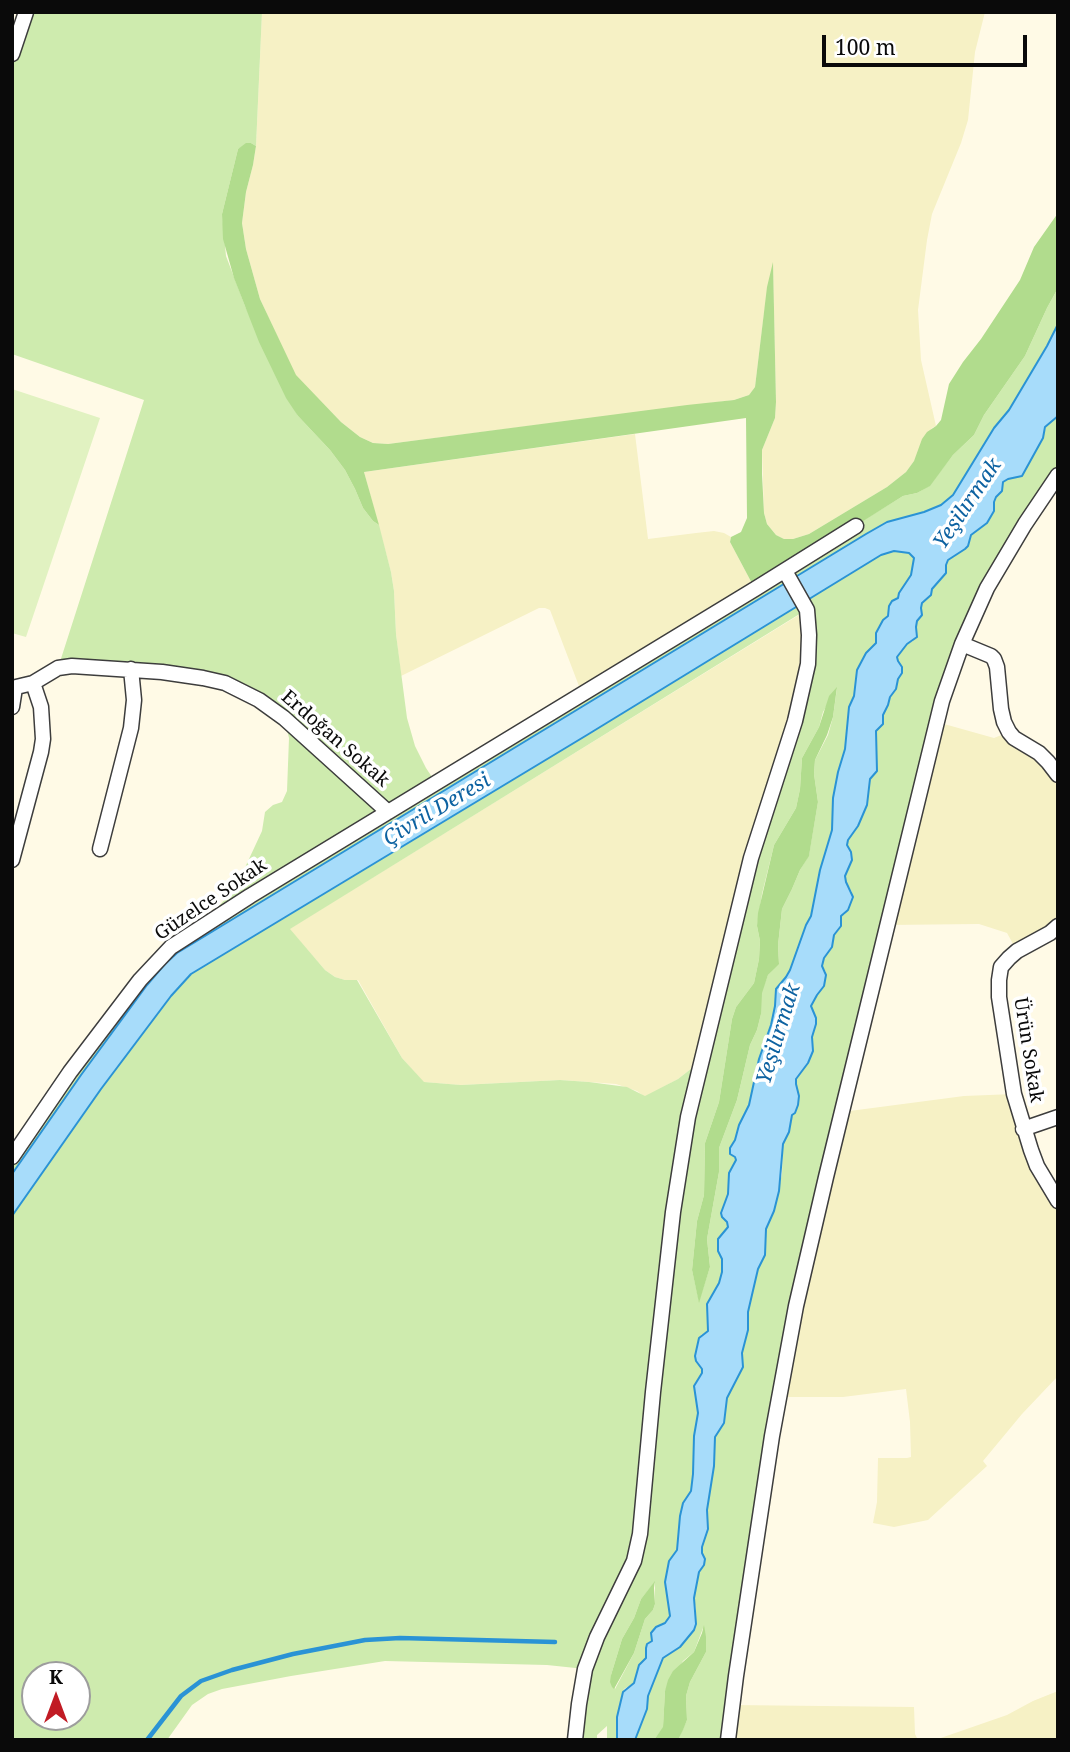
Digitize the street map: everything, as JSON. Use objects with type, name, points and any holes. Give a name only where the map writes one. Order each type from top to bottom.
[{"type":"street","points":[[12,54],[26,12]]},
{"type":"street","points":[[728,1740],[772,1436],[796,1306],[942,701],[962,644],[987,588],[1058,475]]},
{"type":"street","name":"Güzelce Sokak","points":[[12,1157],[70,1072],[140,980],[160,957],[189,934],[388,812],[788,576],[856,526]]},
{"type":"street","points":[[575,1740],[585,1670],[597,1637],[634,1560],[640,1534],[673,1212],[688,1117],[751,858],[795,721],[808,664],[807,610],[788,576]]},
{"type":"street","points":[[962,644],[995,659],[1001,709],[1009,732],[1039,754],[1058,775]]},
{"type":"street","name":"Erdoğan Sokak","points":[[14,688],[33,683],[58,668],[72,666],[131,669],[225,683],[259,699],[284,718],[388,812]]},
{"type":"street","points":[[100,849],[131,727],[134,700],[131,669]]},
{"type":"street","points":[[12,860],[43,739],[41,707],[33,683]]},
{"type":"street","points":[[12,708],[14,688]]},
{"type":"street","name":"Ürün Sokak","points":[[1058,926],[1009,958],[1001,967],[999,980],[999,998],[1014,1094],[1023,1129],[1037,1166],[1058,1201]]},
{"type":"street","points":[[1023,1129],[1058,1117]]},
{"type":"shaded area","points":[[262,12],[985,12],[975,52],[968,120],[932,214],[927,240],[918,310],[921,360],[936,426],[932,428],[914,461],[906,472],[887,487],[809,534],[784,539],[776,535],[767,524],[764,513],[762,450],[775,418],[776,402],[773,265],[755,387],[749,395],[734,400],[388,444],[373,443],[360,437],[341,422],[295,375],[260,299],[246,249],[242,223],[256,146]]},
{"type":"shaded area","points":[[635,434],[648,539],[714,531],[724,533],[731,537],[730,542],[755,589],[582,694],[550,610],[545,608],[539,608],[401,676],[391,572],[364,472]]},
{"type":"shaded area","points":[[807,610],[808,664],[701,1061],[678,1079],[645,1097],[637,1091],[616,1084],[560,1080],[461,1085],[423,1082],[402,1058],[358,980],[335,977],[325,970],[289,929]]},
{"type":"shaded area","points":[[937,722],[994,738],[1009,732],[1058,775],[1058,926],[1017,951],[1007,933],[979,924],[887,925]]},
{"type":"shaded area","points":[[1014,1094],[1058,1201],[1058,1376],[983,1461],[987,1466],[928,1520],[894,1527],[873,1523],[877,1502],[878,1458],[911,1457],[906,1389],[843,1397],[779,1397],[842,1112],[964,1096]]},
{"type":"shaded area","points":[[1058,1691],[1058,1740],[935,1740],[1007,1715]]},
{"type":"shaded area","points":[[732,1705],[914,1707],[915,1734],[918,1740],[728,1740]]},
{"type":"green space","points":[[26,12],[262,12],[256,146],[251,143],[238,149],[222,214],[226,256],[245,306],[298,416],[345,470],[363,508],[379,525],[394,591],[396,634],[407,718],[415,746],[436,783],[903,496],[917,493],[929,486],[953,455],[974,435],[984,415],[1025,356],[1058,288],[1058,324],[1009,410],[994,428],[953,495],[941,505],[887,522],[866,534],[177,953],[147,985],[12,1174],[12,1157],[140,980],[200,927],[228,896],[242,874],[262,831],[265,812],[282,802],[287,791],[289,738],[284,718],[225,683],[58,668],[144,400],[12,354],[12,54]]},
{"type":"green space","points":[[246,143],[256,146],[242,223],[260,299],[296,375],[341,422],[360,437],[373,443],[388,444],[734,400],[749,395],[755,387],[767,287],[773,262],[776,402],[775,418],[762,450],[762,474],[767,524],[776,535],[784,539],[809,534],[887,487],[906,472],[914,461],[922,439],[941,420],[949,384],[1020,280],[1034,247],[1058,213],[1058,288],[1025,356],[984,415],[974,435],[953,455],[930,486],[903,496],[755,589],[730,542],[731,537],[741,532],[747,518],[746,418],[364,472],[379,525],[363,508],[345,470],[298,416],[286,398],[259,342],[234,278],[223,239],[222,214],[238,149]]},
{"type":"green space","points":[[12,389],[100,418],[26,637],[12,633]]},
{"type":"green space","points":[[1058,416],[1058,475],[962,644],[796,1306],[728,1740],[678,1740],[687,1720],[686,1696],[690,1682],[706,1652],[703,1628],[694,1652],[683,1661],[665,1691],[663,1728],[654,1740],[635,1740],[663,1658],[680,1647],[694,1630],[694,1598],[699,1572],[705,1559],[702,1547],[708,1529],[707,1510],[714,1466],[715,1437],[724,1423],[727,1398],[742,1367],[748,1312],[758,1269],[765,1255],[766,1229],[774,1211],[782,1174],[783,1144],[789,1132],[798,1089],[796,1079],[813,1051],[812,1037],[816,1018],[811,1006],[826,972],[822,966],[824,958],[839,930],[841,916],[845,914],[852,892],[845,876],[852,860],[847,845],[867,805],[870,779],[877,767],[876,731],[884,721],[883,715],[897,679],[900,665],[897,657],[907,644],[913,641],[917,621],[922,615],[922,603],[944,576],[948,560],[965,549],[971,535],[987,523],[994,511],[994,502],[1003,482],[1022,476],[1043,438],[1046,427]]},
{"type":"green space","points":[[894,551],[909,553],[914,558],[911,575],[898,598],[889,606],[888,616],[876,633],[876,643],[866,653],[857,670],[854,696],[849,707],[845,749],[833,798],[832,830],[820,870],[811,916],[790,970],[775,994],[771,1025],[759,1059],[749,1105],[730,1148],[736,1160],[729,1173],[728,1194],[722,1210],[722,1217],[728,1227],[718,1239],[722,1272],[712,1294],[707,1316],[708,1331],[701,1335],[696,1361],[702,1373],[694,1386],[698,1413],[694,1436],[693,1474],[691,1491],[683,1503],[677,1550],[669,1561],[670,1616],[651,1633],[652,1642],[647,1644],[646,1658],[637,1670],[634,1683],[624,1689],[616,1722],[617,1740],[607,1740],[607,1726],[597,1735],[597,1740],[575,1740],[585,1669],[547,1665],[385,1661],[291,1676],[208,1694],[192,1705],[167,1740],[12,1740],[12,1216],[101,1089],[171,996],[191,974],[881,555]],"holes":[[[806,610],[803,690],[701,1061],[678,1079],[645,1096],[627,1087],[560,1080],[461,1085],[424,1082],[402,1058],[357,980],[335,977],[325,970],[290,929]],[[837,688],[828,735],[815,760],[818,802],[809,855],[782,909],[779,963],[768,975],[761,993],[761,1014],[757,1030],[750,1045],[737,1100],[719,1148],[719,1172],[707,1239],[710,1267],[699,1301],[692,1270],[697,1221],[704,1195],[705,1143],[719,1102],[732,1019],[736,1007],[754,983],[760,941],[757,926],[774,845],[796,808],[802,758]],[[655,1582],[653,1610],[645,1619],[634,1653],[615,1689],[611,1675],[622,1639],[641,1599]]]},
{"type":"green space","points":[[837,687],[833,717],[815,760],[818,802],[809,856],[782,909],[779,964],[768,975],[762,993],[757,1030],[750,1045],[737,1100],[719,1148],[719,1172],[707,1239],[710,1267],[699,1303],[692,1270],[697,1221],[704,1195],[705,1143],[719,1102],[732,1019],[736,1007],[754,983],[759,959],[758,913],[774,845],[796,808],[802,758],[819,727],[829,696]]},
{"type":"green space","points":[[655,1581],[653,1610],[645,1619],[634,1653],[614,1689],[610,1682],[611,1675],[622,1639],[641,1599]]},
{"type":"green space","points":[[704,1625],[706,1652],[690,1682],[686,1696],[687,1720],[683,1730],[678,1740],[654,1740],[663,1727],[668,1680],[673,1671],[694,1652]]},
{"type":"water","points":[[1058,324],[1058,416],[1045,427],[1043,438],[1022,476],[1003,482],[1002,491],[996,497],[994,511],[987,523],[971,535],[965,549],[948,560],[946,573],[922,603],[922,615],[916,627],[917,637],[907,644],[897,657],[902,673],[883,715],[883,724],[876,731],[877,771],[870,779],[867,805],[847,845],[852,860],[845,876],[853,897],[848,910],[841,916],[841,926],[824,958],[824,986],[811,1006],[816,1018],[812,1037],[813,1051],[796,1079],[798,1105],[783,1144],[779,1191],[766,1229],[765,1255],[758,1269],[748,1312],[748,1330],[742,1353],[743,1367],[727,1398],[724,1423],[715,1437],[714,1466],[707,1510],[708,1529],[702,1547],[705,1559],[699,1572],[694,1598],[696,1624],[680,1647],[663,1658],[635,1740],[617,1740],[617,1717],[623,1692],[634,1683],[639,1665],[646,1658],[647,1644],[652,1641],[651,1633],[670,1616],[665,1582],[669,1561],[677,1550],[683,1503],[691,1491],[698,1413],[694,1386],[702,1373],[695,1356],[699,1338],[708,1331],[707,1304],[722,1272],[718,1239],[728,1227],[721,1213],[728,1194],[729,1173],[736,1160],[730,1154],[730,1148],[749,1105],[759,1059],[771,1025],[776,989],[790,970],[811,916],[820,870],[832,830],[833,798],[845,749],[849,707],[854,696],[857,670],[866,653],[876,643],[876,633],[888,616],[889,606],[898,598],[911,575],[914,558],[909,553],[894,551],[881,555],[191,974],[171,996],[101,1089],[12,1216],[12,1174],[147,985],[177,953],[866,534],[887,522],[941,505],[953,495],[994,428],[1009,410]]},
{"type":"waterway","points":[[147,1740],[181,1696],[201,1681],[293,1654],[365,1640],[400,1638],[555,1642]]},
{"type":"water label","name":"Yeşilırmak","points":[[968,504]]},
{"type":"water label","name":"Çivril Deresi","points":[[437,810]]},
{"type":"water label","name":"Yeşilırmak","points":[[779,1034]]}]
